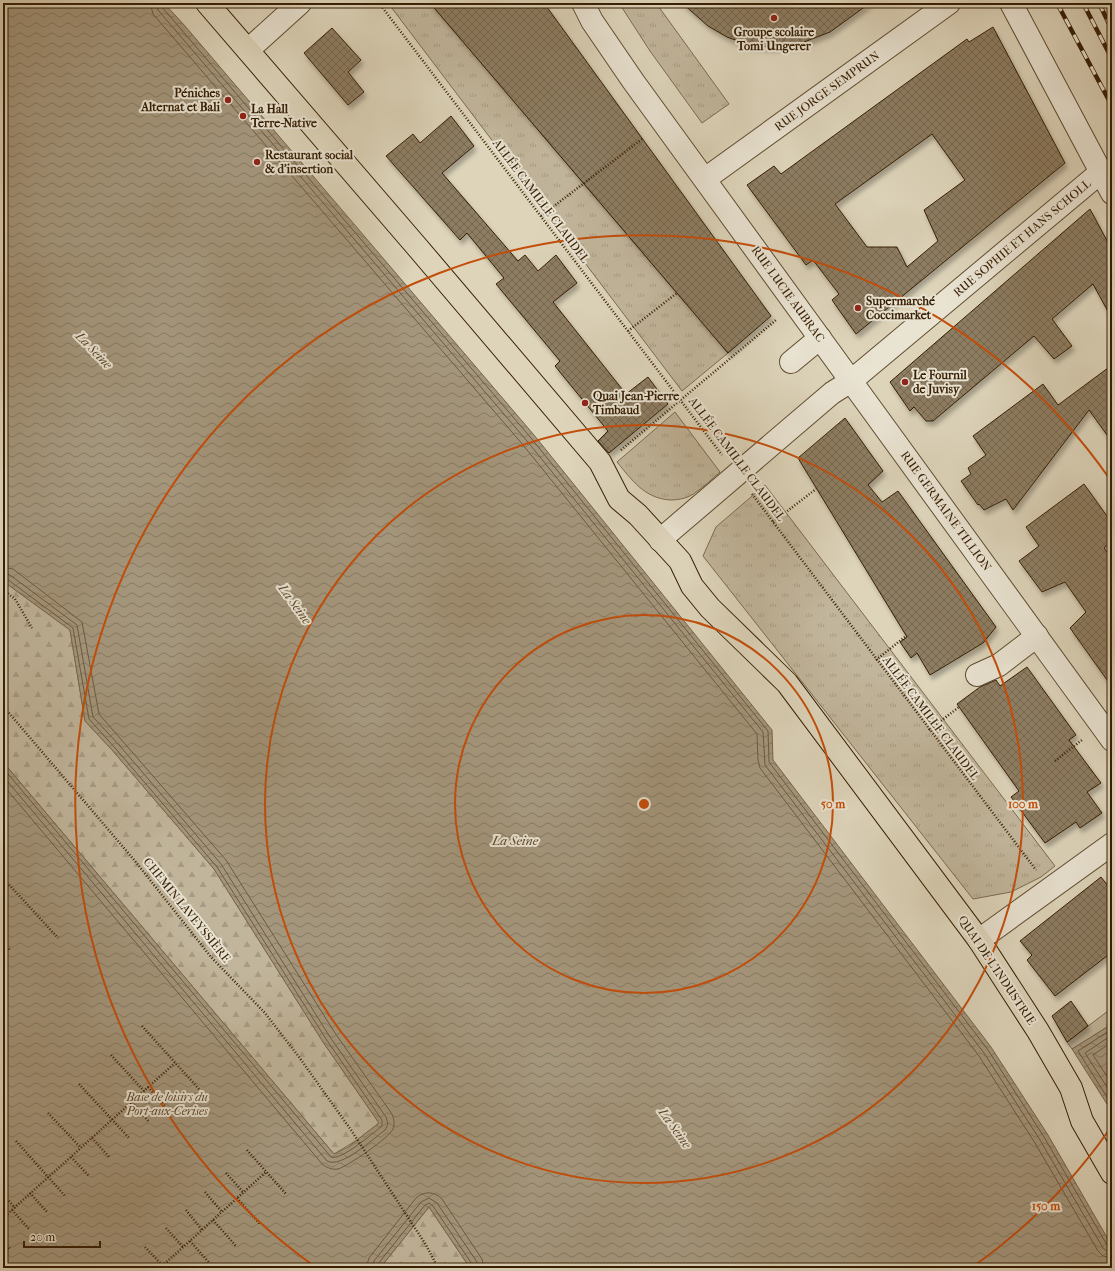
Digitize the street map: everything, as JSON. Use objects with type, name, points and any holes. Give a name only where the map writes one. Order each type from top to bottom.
[{"type":"main road","points":[[207,3],[600,462],[619,499],[638,515],[660,540]]},
{"type":"main road","name":"QUAI DE L'INDUSTRIE","points":[[660,540],[680,561],[692,586],[710,608],[787,683],[979,940],[1038,1031],[1071,1088],[1082,1121],[1112,1173]]},
{"type":"street","points":[[248,50],[300,3]]},
{"type":"street","name":"RUE LUCIE AUBRAC","points":[[583,3],[612,51],[850,381]]},
{"type":"street","name":"RUE JORGE SEMPRUN","points":[[705,179],[949,3]]},
{"type":"street","points":[[1011,3],[1112,193]]},
{"type":"street","name":"RUE SOPHIE ET HANS SCHOLL","points":[[850,381],[1100,172]]},
{"type":"street","points":[[791,362],[820,338]]},
{"type":"street","points":[[660,540],[832,393],[850,381]]},
{"type":"street","name":"RUE GERMAINE TILLION","points":[[850,381],[1106,732]]},
{"type":"street","points":[[977,675],[999,665],[1039,639]]},
{"type":"street","points":[[979,940],[1112,844]]},
{"type":"path","name":"ALLÉE CAMILLE CLAUDEL","points":[[379,3],[1050,889]]},
{"type":"path","points":[[541,216],[642,139]]},
{"type":"path","points":[[628,331],[677,293]]},
{"type":"path","points":[[617,454],[795,304]]},
{"type":"path","points":[[773,522],[816,489]]},
{"type":"path","points":[[3,590],[15,599],[32,628]]},
{"type":"path","points":[[876,660],[906,636]]},
{"type":"path","name":"CHEMIN LAVEYSSIÈRE","points":[[3,706],[135,861],[211,957],[265,1013],[299,1057],[351,1130],[426,1245],[438,1268]]},
{"type":"path","points":[[929,730],[958,707]]},
{"type":"path","points":[[1055,761],[1081,742],[1085,734],[1106,732]]},
{"type":"path","points":[[3,878],[58,938]]},
{"type":"path","points":[[3,890],[9,884]]},
{"type":"path","points":[[3,942],[10,950]]},
{"type":"path","points":[[142,1026],[208,1099]]},
{"type":"path","points":[[111,1055],[144,1091]]},
{"type":"path","points":[[3,1218],[175,1063]]},
{"type":"path","points":[[79,1084],[130,1139]]},
{"type":"path","points":[[148,1087],[166,1107]]},
{"type":"path","points":[[132,1102],[149,1122]]},
{"type":"path","points":[[48,1113],[80,1148]]},
{"type":"path","points":[[92,1138],[110,1158]]},
{"type":"path","points":[[16,1141],[66,1197]]},
{"type":"path","points":[[247,1150],[286,1194]]},
{"type":"path","points":[[71,1157],[88,1176]]},
{"type":"path","points":[[163,1266],[266,1172]]},
{"type":"path","points":[[226,1173],[243,1192]]},
{"type":"path","points":[[205,1192],[222,1212]]},
{"type":"path","points":[[30,1193],[48,1213]]},
{"type":"path","points":[[3,1194],[15,1208]]},
{"type":"path","points":[[237,1198],[260,1224]]},
{"type":"path","points":[[12,1210],[30,1230]]},
{"type":"path","points":[[186,1210],[202,1230]]},
{"type":"path","points":[[213,1220],[236,1246]]},
{"type":"path","points":[[166,1228],[183,1247]]},
{"type":"path","points":[[3,1241],[10,1249]]},
{"type":"path","points":[[190,1241],[213,1267]]},
{"type":"path","points":[[145,1247],[163,1266],[169,1268]]},
{"type":"green space","points":[[388,3],[430,3],[728,353],[682,391]]},
{"type":"green space","points":[[619,3],[656,3],[729,104],[702,123],[650,51]]},
{"type":"green space","points":[[675,412],[720,472],[690,496],[670,500],[653,496],[639,487],[617,462]]},
{"type":"green space","points":[[765,485],[1055,866],[1041,877],[1011,892],[973,899],[703,556],[716,527]]},
{"type":"green space","points":[[3,581],[70,630],[85,721],[113,751],[214,869],[323,1042],[379,1123],[357,1140],[334,1154],[3,762]]},
{"type":"green space","points":[[1112,1008],[1112,1024],[1072,1049],[1067,1042]]},
{"type":"green space","points":[[429,1207],[470,1268],[380,1268]]},
{"type":"water","name":"La Seine","points":[[3,3],[164,3],[185,26],[534,435],[772,730],[773,760],[991,1047],[1048,1135],[1112,1246],[1112,1268],[470,1268],[429,1207],[380,1268],[3,1268],[3,762],[334,1154],[348,1147],[379,1123],[323,1042],[214,869],[113,751],[85,721],[70,630],[3,581]]},
{"type":"water","points":[[1112,1024],[1112,1112],[1072,1049]]},
{"type":"building","points":[[430,3],[544,3],[771,316],[728,353]]},
{"type":"building","name":"Groupe scolaire Tomi Ungerer","points":[[682,3],[870,3],[830,32],[799,44],[771,47],[749,45],[727,37],[708,26]]},
{"type":"building","points":[[993,27],[1065,163],[856,334],[832,300],[839,294],[813,260],[806,265],[747,185],[774,166],[781,174],[967,39],[969,42]],"holes":[[[932,134],[965,180],[924,210],[938,241],[907,267],[897,247],[867,247],[835,204]]]},
{"type":"building","points":[[332,28],[361,60],[348,72],[364,92],[348,105],[304,53]]},
{"type":"building","points":[[451,116],[474,146],[442,173],[518,261],[525,255],[538,271],[556,255],[577,283],[553,302],[626,394],[648,377],[668,404],[609,453],[598,441],[608,431],[555,366],[560,361],[496,284],[504,278],[467,233],[460,240],[386,156],[413,134],[420,143]]},
{"type":"building","points":[[1090,209],[1112,250],[1112,319],[1093,284],[1052,319],[1072,346],[1054,359],[1034,336],[933,421],[926,421],[914,407],[910,411],[890,382]]},
{"type":"building","points":[[1112,365],[1112,442],[1089,410],[1013,510],[1006,499],[984,510],[979,504],[978,505],[961,481],[971,474],[968,468],[986,455],[973,436],[1043,384],[1058,405]]},
{"type":"building","points":[[845,418],[883,471],[868,485],[882,502],[898,491],[996,627],[983,643],[930,675],[917,653],[911,658],[900,642],[907,637],[798,458]]},
{"type":"building","points":[[1084,484],[1112,523],[1112,540],[1104,548],[1112,559],[1112,687],[1070,628],[1086,612],[1065,582],[1042,592],[1019,561],[1039,546],[1026,527]]},
{"type":"building","points":[[1027,667],[1076,735],[1069,740],[1101,783],[1087,792],[1102,813],[1080,828],[1076,822],[1045,843],[1011,797],[1019,791],[957,704],[980,687],[996,680],[1000,686]]},
{"type":"building","points":[[1101,877],[1112,891],[1112,952],[1055,996],[1027,960],[1032,955],[1020,941]]},
{"type":"building","points":[[1071,1001],[1088,1026],[1067,1042],[1052,1016]]},
{"type":"railway","points":[[1057,3],[1112,106]]},
{"type":"railway","points":[[1083,3],[1112,59]]},
{"type":"railway","points":[[1099,3],[1112,30]]},
{"type":"place","name":"Groupe scolaire Tomi Ungerer","points":[[774,18]]},
{"type":"place","name":"Péniches Alternat et Bali","points":[[228,100]]},
{"type":"place","name":"La Hall Terre-Native","points":[[243,116]]},
{"type":"place","name":"Restaurant social & d'insertion","points":[[257,162]]},
{"type":"place","name":"Supermarché Coccimarket","points":[[858,308]]},
{"type":"place","name":"Le Fournil de Juvisy","points":[[905,382]]},
{"type":"place","name":"Quai Jean-Pierre Timbaud","points":[[585,403]]},
{"type":"park label","name":"Base de loisirs du Port-aux-Cerises","points":[[167,1104]]}]
